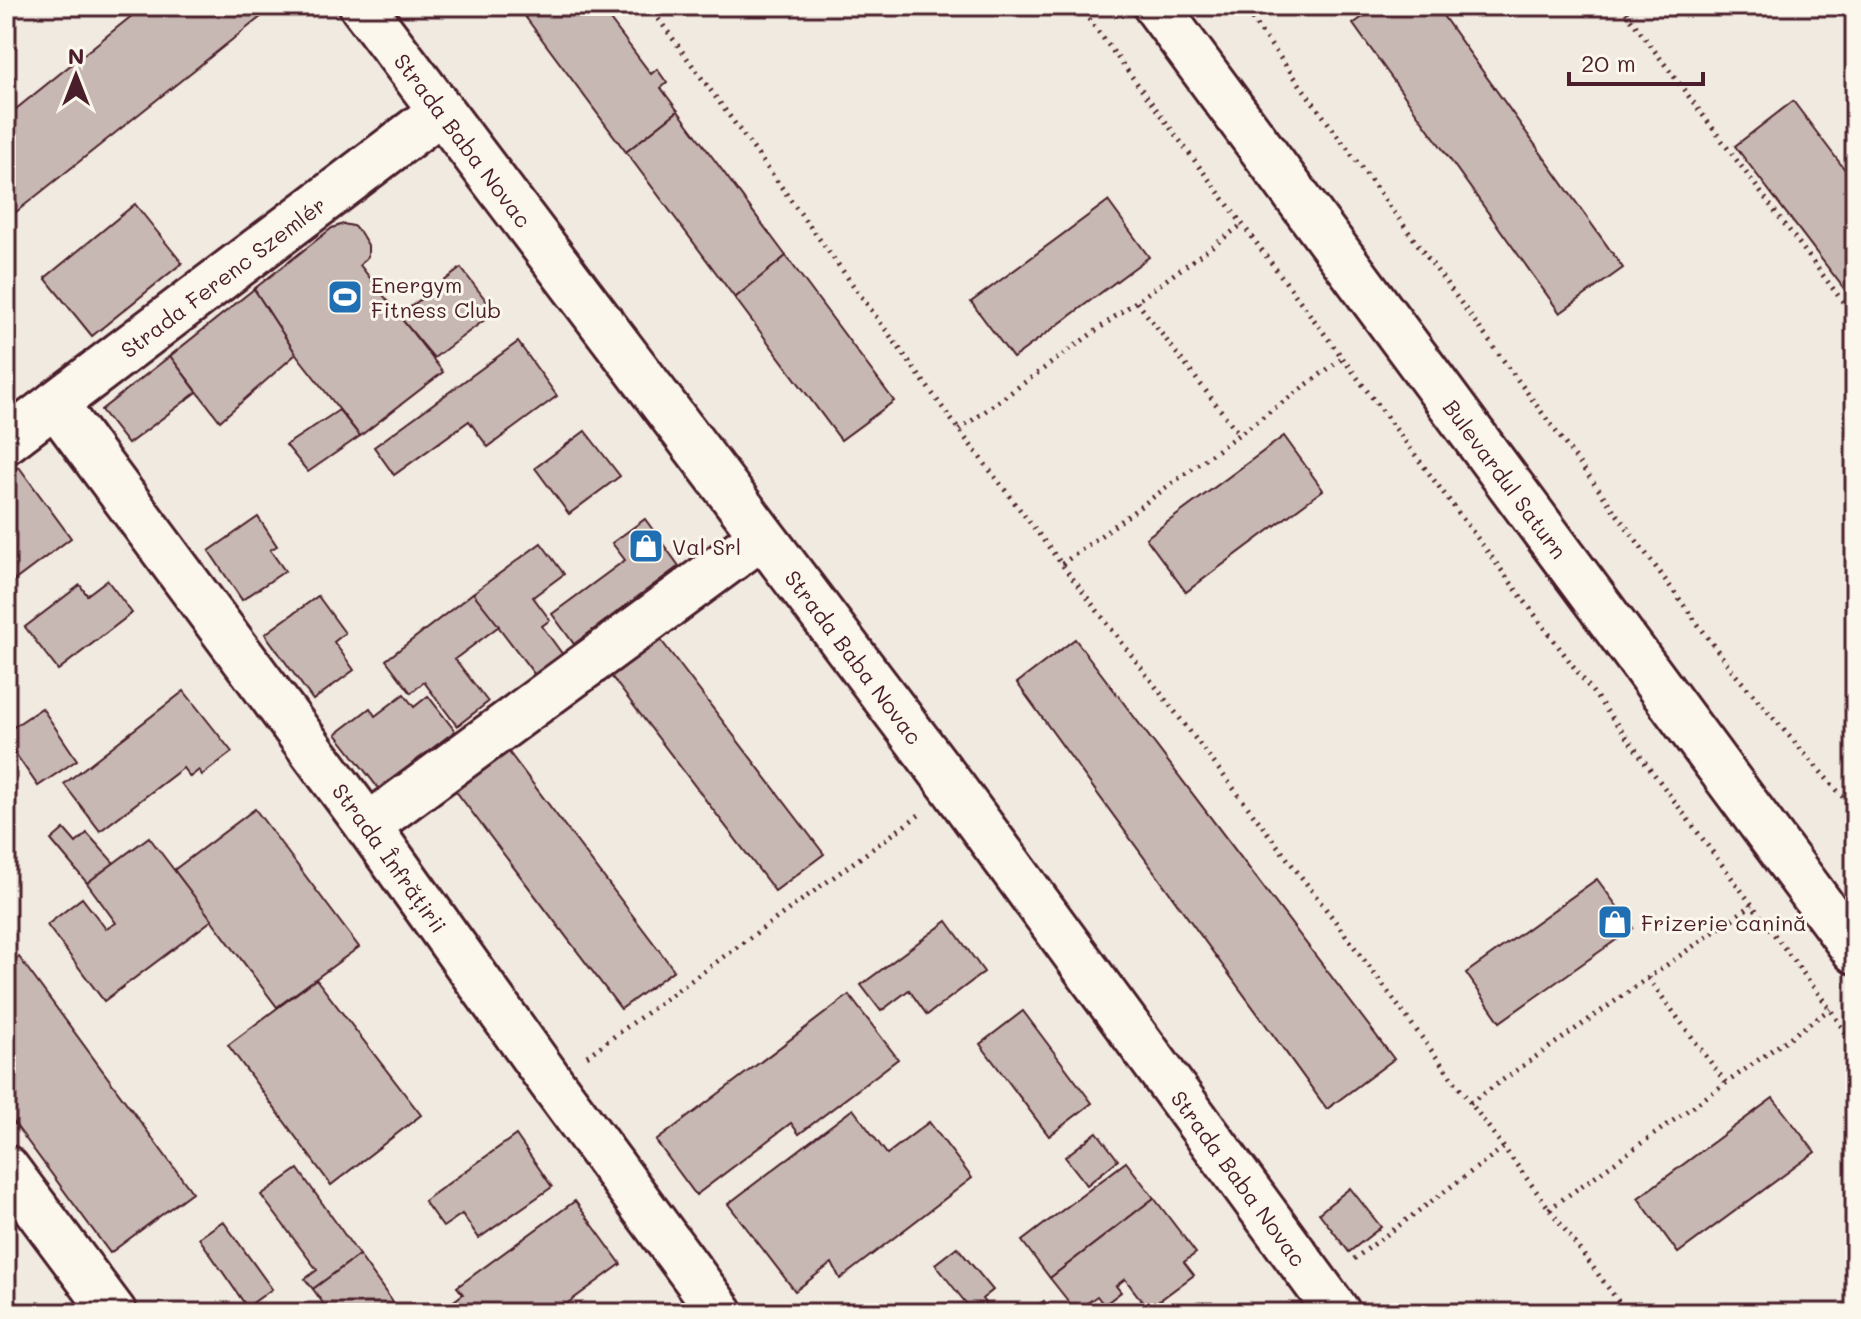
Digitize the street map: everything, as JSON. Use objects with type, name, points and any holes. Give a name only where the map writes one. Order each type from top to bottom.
[{"type":"street","name":"Strada Baba Novac","points":[[362,6],[954,789],[1328,1300]]},
{"type":"street","name":"Bulevardul Saturn","points":[[1156,6],[1855,951]]},
{"type":"street","name":"Strada Ferenc Szemlér","points":[[6,441],[440,112]]},
{"type":"street","name":"Strada Înfrățirii","points":[[55,404],[368,826],[721,1313]]},
{"type":"street","points":[[368,826],[761,537]]},
{"type":"street","points":[[6,1168],[114,1313]]},
{"type":"path","points":[[649,6],[959,430],[1627,1313]]},
{"type":"path","points":[[1079,6],[1830,1009],[1855,1048]]},
{"type":"path","points":[[1242,6],[1734,673],[1855,811]]},
{"type":"path","points":[[1621,6],[1855,318]]},
{"type":"path","points":[[959,430],[1243,224]]},
{"type":"path","points":[[1137,302],[1239,434]]},
{"type":"path","points":[[1062,564],[1343,358]]},
{"type":"path","points":[[551,1082],[954,789]]},
{"type":"path","points":[[1470,1103],[1752,905]]},
{"type":"path","points":[[1648,978],[1726,1083]]},
{"type":"path","points":[[1549,1209],[1830,1009]]},
{"type":"path","points":[[1328,1300],[1504,1148]]},
{"type":"building","points":[[144,6],[263,6],[267,12],[6,220],[6,117]]},
{"type":"building","points":[[536,6],[612,6],[616,11],[608,17],[651,74],[657,69],[667,83],[661,88],[678,111],[626,152],[524,15]]},
{"type":"building","points":[[1378,6],[1436,6],[1623,268],[1560,313],[1353,24]]},
{"type":"building","points":[[1793,101],[1855,183],[1855,303],[1735,146]]},
{"type":"building","points":[[678,111],[786,256],[735,298],[626,152]]},
{"type":"building","points":[[1108,201],[1149,257],[1013,358],[971,302]]},
{"type":"building","points":[[135,204],[182,263],[92,336],[45,278]]},
{"type":"building","points":[[343,224],[353,226],[360,232],[368,245],[368,256],[360,265],[443,372],[360,436],[296,354],[254,289],[332,228]]},
{"type":"building","points":[[786,256],[894,401],[841,440],[735,298]]},
{"type":"building","points":[[461,268],[495,312],[434,358],[399,316]]},
{"type":"building","points":[[254,289],[296,354],[220,421],[170,356]]},
{"type":"building","points":[[518,342],[557,396],[488,447],[469,421],[394,475],[374,447]]},
{"type":"building","points":[[170,356],[197,392],[128,444],[101,410]]},
{"type":"building","points":[[339,410],[360,436],[308,472],[286,445]]},
{"type":"building","points":[[585,431],[620,476],[569,514],[535,468]]},
{"type":"building","points":[[1284,436],[1323,490],[1186,592],[1146,538]]},
{"type":"building","points":[[19,467],[71,538],[15,580],[6,568],[6,476]]},
{"type":"building","points":[[258,517],[277,546],[270,550],[285,571],[242,600],[209,551]]},
{"type":"building","points":[[645,519],[679,566],[574,644],[552,614],[625,560],[612,543]]},
{"type":"building","points":[[541,543],[564,574],[533,597],[550,620],[542,626],[563,655],[535,675],[473,593]]},
{"type":"building","points":[[107,580],[132,613],[58,670],[25,627],[80,585],[87,595]]},
{"type":"building","points":[[473,593],[499,626],[455,659],[488,702],[457,726],[424,682],[411,693],[386,660]]},
{"type":"building","points":[[318,596],[345,633],[334,642],[354,670],[313,700],[265,634]]},
{"type":"building","points":[[654,631],[824,854],[775,891],[605,668]]},
{"type":"building","points":[[1075,639],[1394,1059],[1327,1109],[1017,683]]},
{"type":"building","points":[[184,691],[232,752],[202,775],[199,770],[190,777],[183,768],[100,831],[64,784]]},
{"type":"building","points":[[404,694],[414,707],[428,696],[455,731],[379,789],[336,734],[370,708],[375,716]]},
{"type":"building","points":[[42,708],[77,760],[38,786],[8,743],[11,740],[6,732]]},
{"type":"building","points":[[505,747],[674,970],[621,1009],[452,786]]},
{"type":"building","points":[[255,809],[359,947],[277,1007],[174,870]]},
{"type":"building","points":[[64,829],[76,843],[87,833],[114,863],[87,883],[51,840]]},
{"type":"building","points":[[149,837],[212,920],[104,1001],[47,925],[82,898],[106,929],[116,923],[87,883]]},
{"type":"building","points":[[1597,879],[1633,928],[1500,1022],[1466,973]]},
{"type":"building","points":[[947,921],[984,972],[927,1015],[909,990],[881,1011],[861,985]]},
{"type":"building","points":[[19,957],[192,1192],[110,1253],[6,1112],[6,967]]},
{"type":"building","points":[[316,979],[421,1115],[331,1185],[228,1045]]},
{"type":"building","points":[[849,995],[898,1059],[799,1134],[791,1123],[696,1195],[656,1141]]},
{"type":"building","points":[[1023,1011],[1092,1103],[1049,1136],[980,1044]]},
{"type":"building","points":[[1773,1098],[1815,1152],[1678,1253],[1638,1198]]},
{"type":"building","points":[[853,1109],[887,1154],[929,1122],[972,1178],[840,1279],[832,1263],[795,1291],[728,1204]]},
{"type":"building","points":[[1097,1132],[1118,1160],[1087,1185],[1065,1157]]},
{"type":"building","points":[[516,1135],[552,1187],[479,1238],[462,1214],[443,1227],[424,1201]]},
{"type":"building","points":[[1126,1162],[1154,1198],[1050,1278],[1022,1241]]},
{"type":"building","points":[[298,1169],[359,1255],[313,1289],[305,1279],[317,1270],[261,1195]]},
{"type":"building","points":[[1350,1188],[1381,1227],[1349,1252],[1319,1213]]},
{"type":"building","points":[[1154,1198],[1196,1253],[1184,1262],[1194,1275],[1148,1309],[1125,1279],[1116,1286],[1121,1292],[1104,1305],[1097,1296],[1076,1311],[1050,1278]]},
{"type":"building","points":[[575,1201],[621,1264],[554,1313],[444,1313],[442,1310],[463,1294],[457,1287]]},
{"type":"building","points":[[223,1221],[272,1289],[247,1307],[199,1238]]},
{"type":"building","points":[[957,1247],[993,1290],[982,1299],[993,1313],[962,1313],[969,1307],[935,1264]]},
{"type":"building","points":[[359,1255],[397,1308],[390,1313],[330,1313],[313,1289]]},
{"type":"building","points":[[1044,1301],[1052,1313],[1026,1313]]},
{"type":"place","name":"Energym Fitness Club","points":[[345,297]]},
{"type":"place","name":"Val Srl","points":[[646,546]]},
{"type":"place","name":"Frizerie canină","points":[[1615,922]]}]
